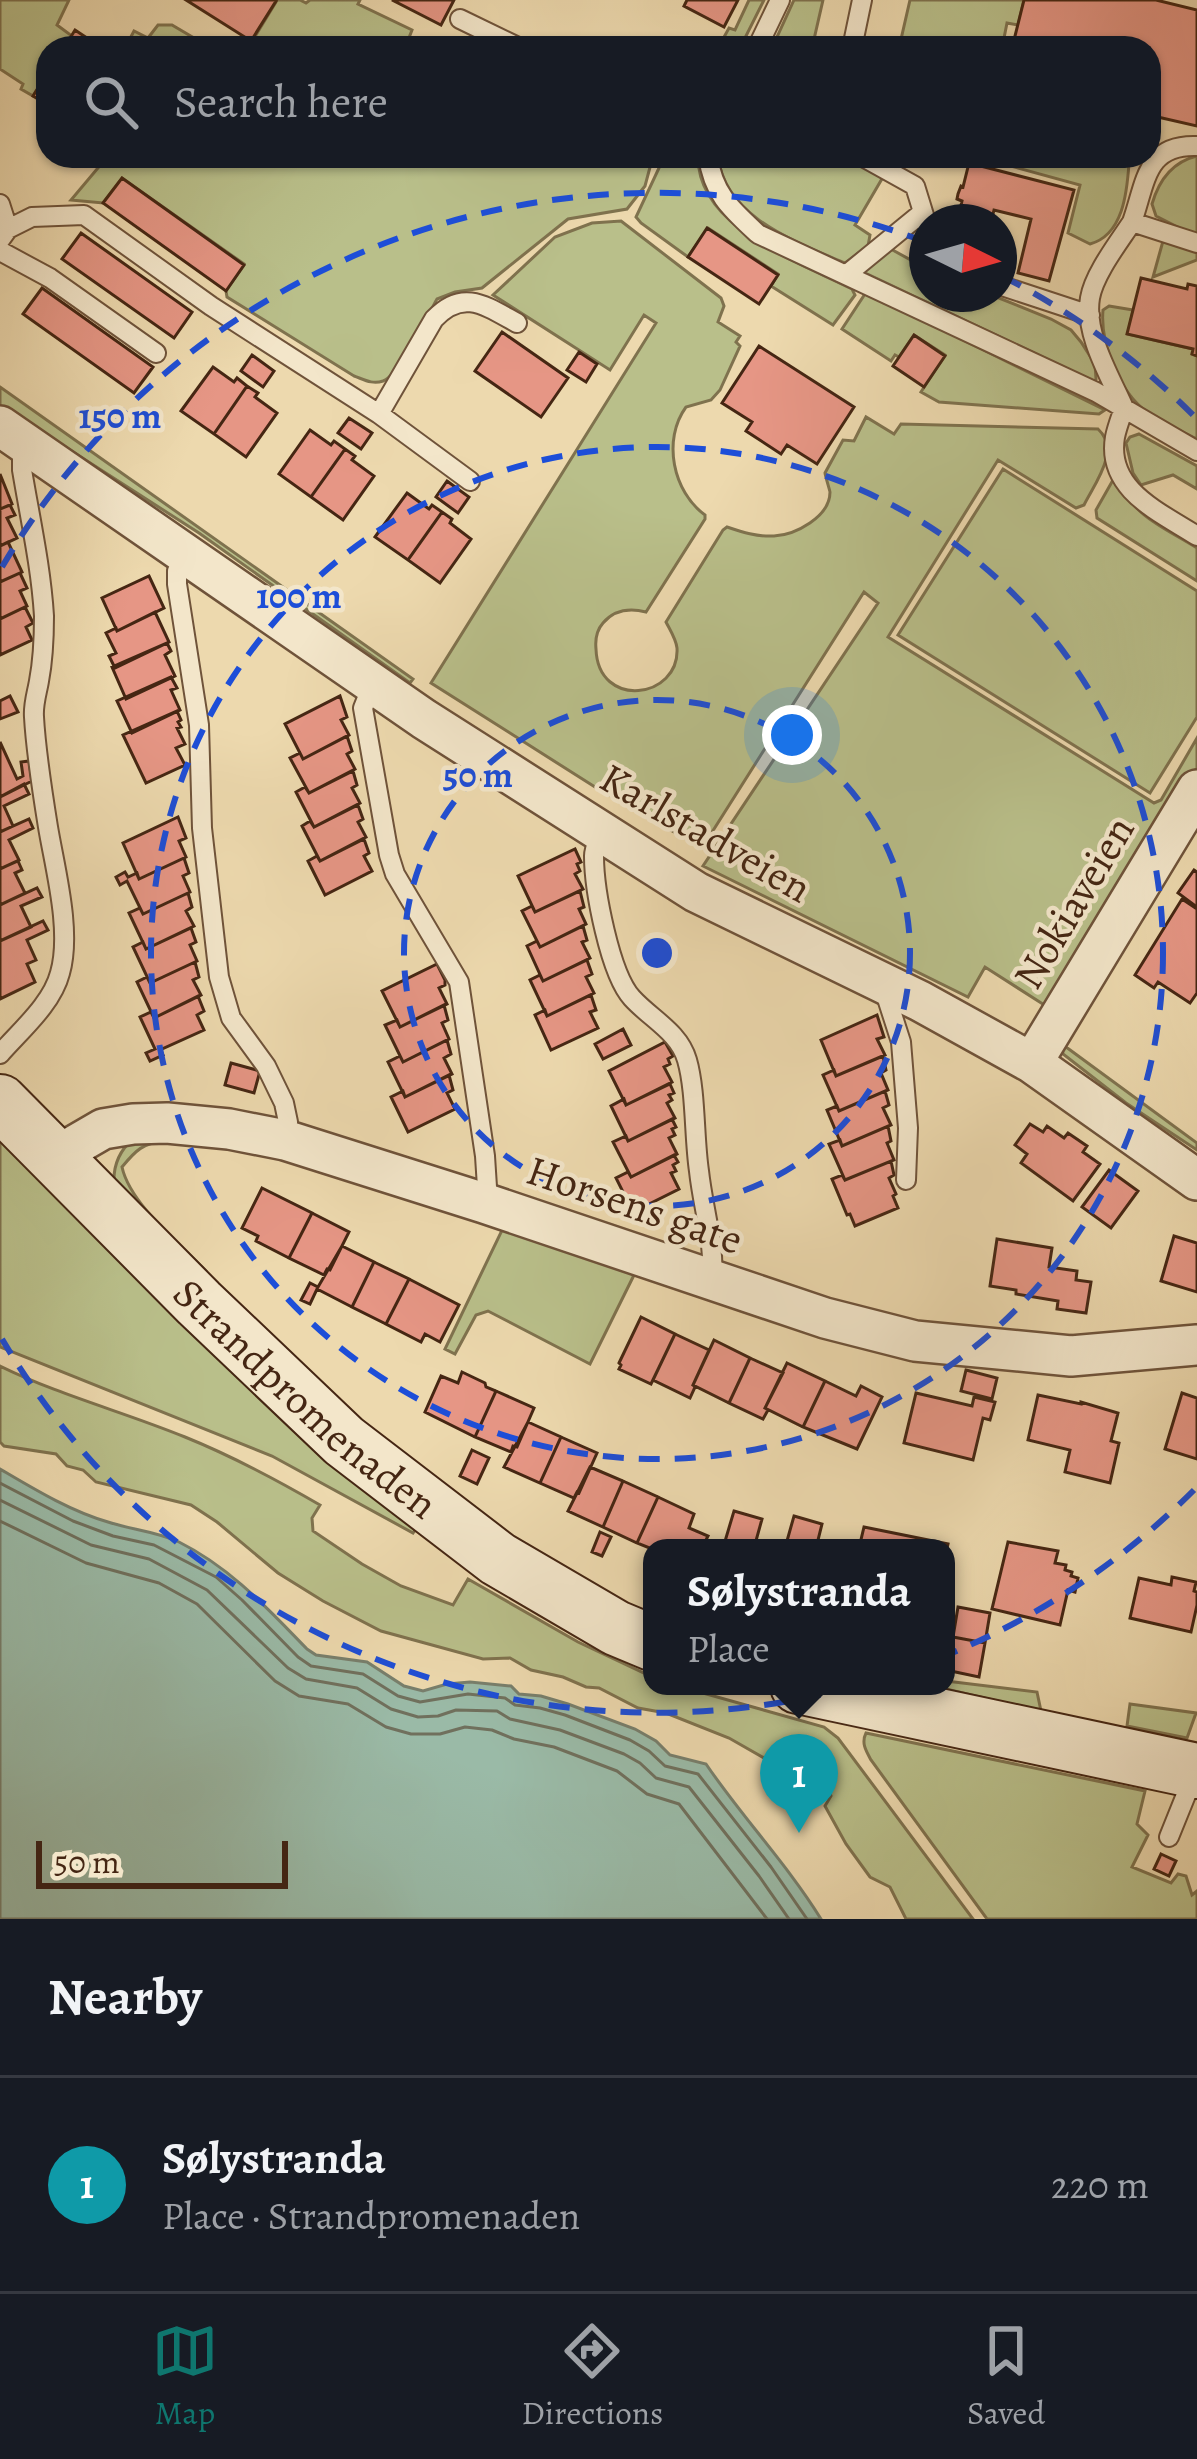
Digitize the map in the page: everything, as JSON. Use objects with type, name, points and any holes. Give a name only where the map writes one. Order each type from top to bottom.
[{"type":"street","name":"Karlstadveien","points":[[14,436],[424,718],[696,892],[881,981],[1032,1063],[1197,1180]]},
{"type":"street","name":"Nokiaveien","points":[[1032,1063],[1197,790]]},
{"type":"street","name":"Strandpromenaden","points":[[0,1102],[344,1441],[498,1559],[599,1619],[643,1638]]},
{"type":"street","name":"Horsens gate","points":[[53,1158],[103,1129],[133,1124],[229,1129],[285,1140],[825,1318],[915,1342],[1071,1356],[1197,1345]]},
{"type":"street","points":[[841,1695],[1197,1770]]},
{"type":"lane","points":[[763,36],[780,0]]},
{"type":"lane","points":[[854,36],[862,0]]},
{"type":"lane","points":[[460,20],[494,36]]},
{"type":"lane","points":[[1161,153],[1177,146],[1197,146]]},
{"type":"lane","points":[[710,168],[714,185],[730,209],[758,233],[1124,408],[1197,451]]},
{"type":"lane","points":[[882,168],[915,186],[921,204]]},
{"type":"lane","points":[[1146,168],[1132,222],[1090,295],[1090,315],[1095,340],[1124,408],[1114,441],[1121,478],[1133,495],[1197,536]]},
{"type":"lane","points":[[0,204],[4,235],[32,217],[84,215],[211,306],[380,414],[470,481]]},
{"type":"lane","points":[[1132,222],[1197,243]]},
{"type":"lane","points":[[846,275],[909,230]]},
{"type":"lane","points":[[0,251],[50,278],[156,352]]},
{"type":"lane","points":[[1017,291],[1090,315]]},
{"type":"lane","points":[[380,414],[434,319],[446,307],[479,302],[517,323]]},
{"type":"lane","points":[[0,1054],[37,1012],[60,976],[62,960],[57,879],[34,720],[44,616],[22,458],[14,436]]},
{"type":"lane","points":[[185,554],[177,584],[199,724],[202,828],[219,977],[231,1018],[266,1066],[284,1103],[285,1140]]},
{"type":"lane","points":[[373,683],[363,708],[389,855],[395,874],[459,982],[485,1156],[488,1186],[484,1203]]},
{"type":"lane","points":[[602,830],[594,851],[596,877],[618,978],[629,995],[680,1044],[688,1062],[699,1176],[714,1256],[712,1281]]},
{"type":"lane","points":[[881,981],[901,1042],[907,1180]]},
{"type":"lane","points":[[1169,1837],[1197,1770]]},
{"type":"green space","points":[[0,0],[69,0],[57,25],[72,36],[36,36],[33,96],[0,69]]},
{"type":"green space","points":[[360,0],[358,4],[412,30],[410,36],[255,36],[276,2]]},
{"type":"green space","points":[[749,0],[764,0],[746,36],[725,36],[729,28],[735,30]]},
{"type":"green space","points":[[794,0],[823,0],[815,36],[778,36]]},
{"type":"green space","points":[[910,0],[1024,0],[1018,25],[1007,23],[1004,36],[902,36]]},
{"type":"green space","points":[[158,25],[172,25],[191,36],[150,36]]},
{"type":"green space","points":[[1197,156],[1197,237],[1156,216],[1152,204],[1168,173]]},
{"type":"green space","points":[[98,168],[650,168],[645,186],[627,209],[568,219],[482,288],[437,299],[398,367],[375,382],[354,376],[227,297],[226,291],[244,264],[122,178],[103,203],[71,200]]},
{"type":"green space","points":[[659,168],[700,168],[714,203],[732,223],[780,254],[852,289],[855,295],[833,325],[771,286],[778,274],[708,228],[688,257],[636,217]]},
{"type":"green space","points":[[721,168],[866,168],[883,177],[855,225],[870,235],[868,246],[845,263],[805,246],[748,211]]},
{"type":"green space","points":[[1018,168],[1129,168],[1116,222],[1110,232],[1090,244],[1068,233],[1080,185]]},
{"type":"green space","points":[[621,221],[721,298],[724,306],[718,322],[740,336],[720,390],[711,400],[686,407],[674,435],[679,479],[705,519],[646,612],[617,613],[597,632],[600,669],[623,689],[653,687],[666,678],[677,648],[666,622],[723,530],[774,536],[818,517],[830,492],[825,473],[843,440],[854,441],[866,417],[894,434],[901,424],[1098,429],[1104,437],[1104,467],[1084,505],[1076,508],[998,460],[888,637],[1154,803],[1161,800],[1197,738],[1197,768],[1049,1008],[985,967],[968,997],[703,866],[878,603],[864,592],[702,848],[431,683],[656,323],[644,315],[610,370],[493,295],[555,237],[592,223]]},
{"type":"green space","points":[[1163,241],[1197,250],[1197,260],[1153,277]]},
{"type":"green space","points":[[889,248],[909,259],[909,294],[861,271]]},
{"type":"green space","points":[[865,294],[1105,410],[1099,414],[939,402],[921,392],[945,355],[914,335],[891,361],[842,329]]},
{"type":"green space","points":[[1017,305],[1051,319],[1081,342],[1095,364],[1093,381],[947,312],[1017,312]]},
{"type":"green space","points":[[1109,306],[1133,310],[1128,334],[1193,349],[1197,356],[1197,439],[1153,416],[1128,392],[1113,366],[1105,337],[1103,310]]},
{"type":"green space","points":[[0,387],[413,679],[410,683],[199,533],[0,405]]},
{"type":"green space","points":[[1139,434],[1197,466],[1197,489],[1173,475],[1141,485],[1126,443]]},
{"type":"green space","points":[[1003,469],[1197,591],[1197,717],[1150,793],[898,635]]},
{"type":"green space","points":[[1113,480],[1142,513],[1197,548],[1197,581],[1097,518],[1096,510]]},
{"type":"green space","points":[[1067,1027],[1066,1047],[1197,1143],[1197,1150],[1063,1054],[1060,1037]]},
{"type":"green space","points":[[0,1135],[418,1526],[413,1533],[272,1456],[0,1347]]},
{"type":"green space","points":[[133,1139],[165,1141],[140,1148],[122,1167],[145,1209],[207,1272],[188,1260],[114,1184],[118,1159]]},
{"type":"green space","points":[[504,1226],[636,1271],[590,1364],[488,1311],[476,1315],[455,1354],[445,1349]]},
{"type":"green space","points":[[0,1366],[237,1460],[320,1505],[312,1518],[313,1531],[362,1564],[401,1586],[453,1605],[468,1579],[643,1673],[643,1695],[710,1695],[824,1727],[838,1738],[973,1919],[906,1919],[890,1887],[870,1877],[846,1844],[825,1806],[831,1796],[828,1789],[729,1738],[666,1713],[638,1708],[599,1688],[531,1670],[510,1658],[483,1659],[381,1631],[278,1573],[191,1505],[96,1482],[56,1454],[0,1442]]},
{"type":"green space","points":[[955,1682],[1037,1692],[1041,1711],[955,1691]]},
{"type":"green space","points":[[1130,1704],[1196,1713],[1187,1738],[1127,1726]]},
{"type":"green space","points":[[866,1733],[1145,1791],[1137,1824],[1148,1835],[1132,1867],[1171,1883],[1178,1874],[1186,1876],[1192,1895],[1197,1891],[1197,1919],[987,1919],[871,1760],[864,1744]]},
{"type":"water","points":[[0,1469],[80,1512],[170,1538],[198,1552],[248,1590],[316,1655],[367,1662],[404,1686],[423,1691],[470,1682],[511,1686],[519,1694],[568,1704],[635,1729],[670,1755],[706,1764],[821,1919],[0,1919]]},
{"type":"building","points":[[186,0],[276,1],[254,36],[243,36]]},
{"type":"building","points":[[392,0],[454,0],[441,25]]},
{"type":"building","points":[[687,0],[738,0],[724,27],[684,6]]},
{"type":"building","points":[[1024,0],[1156,0],[1197,10],[1197,126],[1161,118],[1161,36],[1015,36]]},
{"type":"building","points":[[968,168],[988,168],[1074,190],[1049,281],[1018,273],[1031,219],[1017,216],[1017,204],[961,204],[957,199]]},
{"type":"building","points":[[122,178],[244,265],[226,291],[103,203]]},
{"type":"building","points":[[707,228],[778,275],[759,304],[688,257]]},
{"type":"building","points":[[81,233],[192,312],[174,338],[62,259]]},
{"type":"building","points":[[1141,278],[1187,289],[1188,284],[1197,286],[1197,356],[1193,349],[1127,334]]},
{"type":"building","points":[[42,288],[153,367],[134,393],[23,314]]},
{"type":"building","points":[[502,332],[568,378],[541,417],[475,371]]},
{"type":"building","points":[[914,335],[945,356],[924,387],[893,366]]},
{"type":"building","points":[[759,346],[854,407],[817,464],[787,445],[781,454],[746,431],[752,422],[722,403]]},
{"type":"building","points":[[579,352],[597,364],[586,382],[567,370]]},
{"type":"building","points":[[252,355],[274,371],[263,387],[241,371]]},
{"type":"building","points":[[213,367],[247,386],[214,434],[181,411]]},
{"type":"building","points":[[247,386],[277,413],[246,457],[214,434]]},
{"type":"building","points":[[349,418],[372,433],[361,449],[338,433]]},
{"type":"building","points":[[310,430],[345,449],[311,497],[279,474]]},
{"type":"building","points":[[345,449],[374,476],[343,520],[311,497]]},
{"type":"building","points":[[0,474],[12,504],[0,509]]},
{"type":"building","points":[[447,481],[469,497],[458,513],[436,497]]},
{"type":"building","points":[[407,493],[442,512],[408,560],[375,537]]},
{"type":"building","points":[[10,505],[15,515],[7,518],[17,538],[0,546],[0,509]]},
{"type":"building","points":[[442,512],[471,539],[440,583],[408,560]]},
{"type":"building","points":[[8,542],[22,572],[0,582],[0,546]]},
{"type":"building","points":[[20,573],[27,588],[20,591],[27,606],[0,619],[0,582]]},
{"type":"building","points":[[149,576],[164,608],[117,631],[102,598]]},
{"type":"building","points":[[25,607],[33,623],[26,627],[32,640],[0,655],[0,619]]},
{"type":"building","points":[[155,612],[169,642],[115,668],[109,656],[116,653],[106,633]]},
{"type":"building","points":[[167,643],[171,651],[165,655],[175,676],[126,699],[112,667]]},
{"type":"building","points":[[171,677],[180,710],[132,733],[117,701]]},
{"type":"building","points":[[10,696],[18,712],[0,719],[0,701]]},
{"type":"building","points":[[340,696],[347,717],[341,720],[349,735],[303,759],[285,724]]},
{"type":"building","points":[[177,711],[181,727],[177,728],[185,744],[176,748],[185,765],[146,783],[123,735]]},
{"type":"building","points":[[347,736],[352,751],[347,754],[355,769],[309,793],[290,758],[300,753],[303,759]]},
{"type":"building","points":[[0,742],[17,779],[23,776],[21,762],[29,761],[32,781],[0,797]]},
{"type":"building","points":[[353,771],[357,785],[352,788],[360,803],[314,827],[296,792],[305,787],[309,793]]},
{"type":"building","points":[[24,784],[29,794],[4,806],[13,826],[0,832],[0,797]]},
{"type":"building","points":[[358,805],[363,819],[358,822],[366,837],[320,861],[302,826],[310,821],[314,827]]},
{"type":"building","points":[[178,817],[186,838],[179,841],[186,857],[139,879],[123,843]]},
{"type":"building","points":[[29,819],[33,828],[9,840],[19,860],[0,869],[0,832]]},
{"type":"building","points":[[364,839],[369,853],[364,856],[372,871],[325,895],[308,861],[317,856],[320,861]]},
{"type":"building","points":[[575,849],[581,862],[575,874],[583,889],[535,912],[518,876]]},
{"type":"building","points":[[184,858],[189,873],[183,876],[190,892],[143,914],[127,881],[120,885],[116,877],[137,873],[139,879]]},
{"type":"building","points":[[18,861],[22,870],[15,873],[25,893],[0,905],[0,869]]},
{"type":"building","points":[[1197,872],[1197,907],[1178,893]]},
{"type":"building","points":[[37,888],[42,897],[21,906],[31,927],[0,941],[0,905]]},
{"type":"building","points":[[580,891],[584,907],[579,909],[586,924],[540,947],[522,911],[532,906],[535,912]]},
{"type":"building","points":[[188,893],[192,907],[186,911],[194,926],[146,949],[129,913],[140,908],[143,914]]},
{"type":"building","points":[[1182,899],[1197,909],[1197,993],[1190,1003],[1158,982],[1154,988],[1135,975]]},
{"type":"building","points":[[43,921],[48,930],[27,940],[36,960],[27,964],[35,982],[0,999],[0,941]]},
{"type":"building","points":[[583,926],[587,940],[582,942],[590,958],[543,981],[527,946],[537,941],[540,947]]},
{"type":"building","points":[[191,928],[196,942],[190,945],[197,961],[150,983],[133,947],[143,942],[146,949]]},
{"type":"building","points":[[587,960],[592,974],[586,977],[594,993],[547,1016],[530,980],[540,975],[543,981]]},
{"type":"building","points":[[195,962],[199,977],[193,980],[201,995],[154,1018],[137,982],[147,977],[150,983]]},
{"type":"building","points":[[437,964],[445,980],[439,988],[447,1004],[400,1027],[382,991]]},
{"type":"building","points":[[591,995],[596,1010],[590,1012],[598,1028],[551,1050],[535,1015],[545,1010],[547,1016]]},
{"type":"building","points":[[198,996],[204,1011],[197,1015],[204,1030],[160,1050],[163,1055],[150,1061],[146,1053],[155,1049],[140,1017],[151,1012],[154,1018]]},
{"type":"building","points":[[444,1005],[448,1020],[442,1023],[449,1039],[403,1062],[385,1025],[397,1020],[400,1027]]},
{"type":"building","points":[[877,1015],[884,1037],[877,1039],[885,1055],[836,1076],[821,1040]]},
{"type":"building","points":[[623,1029],[631,1045],[603,1059],[595,1044]]},
{"type":"building","points":[[447,1040],[451,1054],[444,1058],[452,1074],[405,1097],[388,1062],[400,1056],[403,1062]]},
{"type":"building","points":[[665,1042],[673,1056],[664,1067],[672,1082],[626,1105],[609,1071]]},
{"type":"building","points":[[883,1056],[886,1070],[881,1073],[888,1090],[839,1111],[823,1075],[834,1070],[836,1076]]},
{"type":"building","points":[[231,1063],[260,1071],[254,1093],[225,1085]]},
{"type":"building","points":[[449,1075],[453,1090],[447,1093],[455,1109],[408,1132],[391,1097],[403,1091],[405,1097]]},
{"type":"building","points":[[670,1084],[674,1093],[667,1103],[675,1118],[628,1141],[611,1106],[624,1099],[626,1105]]},
{"type":"building","points":[[885,1091],[889,1105],[883,1108],[891,1125],[842,1146],[827,1110],[837,1106],[839,1111]]},
{"type":"building","points":[[672,1119],[675,1135],[669,1138],[677,1154],[631,1177],[613,1142],[626,1136],[628,1141]]},
{"type":"building","points":[[1030,1124],[1043,1132],[1047,1126],[1064,1138],[1068,1133],[1087,1146],[1083,1152],[1100,1164],[1073,1201],[1021,1163],[1027,1154],[1015,1145]]},
{"type":"building","points":[[888,1126],[891,1141],[887,1143],[894,1160],[845,1180],[829,1144],[840,1140],[842,1146]]},
{"type":"building","points":[[674,1155],[678,1162],[671,1173],[679,1189],[633,1212],[616,1178],[628,1172],[631,1177]]},
{"type":"building","points":[[891,1161],[894,1175],[889,1178],[898,1208],[855,1226],[832,1179],[842,1175],[845,1180]]},
{"type":"building","points":[[1109,1170],[1138,1191],[1111,1228],[1082,1207]]},
{"type":"building","points":[[262,1188],[312,1213],[289,1258],[242,1228]]},
{"type":"building","points":[[312,1213],[349,1232],[324,1275],[289,1258]]},
{"type":"building","points":[[1174,1236],[1197,1243],[1197,1292],[1161,1281]]},
{"type":"building","points":[[997,1239],[1052,1248],[1049,1267],[1077,1271],[1076,1280],[1091,1282],[1086,1313],[1057,1309],[1058,1301],[990,1286]]},
{"type":"building","points":[[342,1246],[374,1262],[352,1307],[317,1289],[310,1304],[301,1300],[310,1283],[318,1287]]},
{"type":"building","points":[[374,1262],[409,1279],[386,1324],[352,1307]]},
{"type":"building","points":[[409,1279],[459,1305],[440,1342],[425,1334],[421,1342],[386,1324]]},
{"type":"building","points":[[641,1317],[675,1334],[651,1384],[619,1369]]},
{"type":"building","points":[[675,1334],[709,1350],[690,1398],[653,1380]]},
{"type":"building","points":[[714,1340],[750,1358],[729,1403],[693,1385]]},
{"type":"building","points":[[750,1358],[783,1373],[763,1419],[729,1403]]},
{"type":"building","points":[[787,1363],[825,1381],[803,1427],[765,1408]]},
{"type":"building","points":[[966,1370],[997,1378],[992,1399],[961,1391]]},
{"type":"building","points":[[462,1372],[496,1391],[475,1437],[425,1412],[441,1376],[458,1383]]},
{"type":"building","points":[[825,1381],[856,1396],[861,1386],[882,1397],[857,1449],[803,1427]]},
{"type":"building","points":[[496,1391],[534,1408],[511,1452],[475,1437]]},
{"type":"building","points":[[916,1393],[972,1406],[974,1397],[995,1402],[990,1420],[983,1418],[973,1460],[904,1443]]},
{"type":"building","points":[[1182,1393],[1197,1398],[1197,1459],[1165,1449]]},
{"type":"building","points":[[1038,1395],[1118,1413],[1111,1441],[1119,1443],[1110,1483],[1065,1472],[1070,1450],[1028,1440]]},
{"type":"building","points":[[528,1422],[561,1437],[540,1483],[504,1467]]},
{"type":"building","points":[[561,1437],[597,1453],[574,1498],[540,1483]]},
{"type":"building","points":[[472,1450],[489,1458],[477,1484],[460,1476]]},
{"type":"building","points":[[590,1467],[623,1481],[603,1527],[568,1511]]},
{"type":"building","points":[[623,1481],[658,1497],[637,1543],[603,1527]]},
{"type":"building","points":[[658,1497],[694,1514],[689,1528],[708,1536],[643,1539],[643,1545],[637,1543]]},
{"type":"building","points":[[734,1511],[762,1519],[756,1539],[726,1539]]},
{"type":"building","points":[[794,1516],[822,1524],[818,1539],[788,1539]]},
{"type":"building","points":[[864,1527],[923,1539],[861,1539]]},
{"type":"building","points":[[600,1532],[611,1537],[602,1556],[592,1552]]},
{"type":"building","points":[[1008,1542],[1058,1551],[1055,1563],[1066,1565],[1065,1570],[1078,1578],[1075,1592],[1068,1590],[1060,1625],[992,1609]]},
{"type":"building","points":[[1172,1577],[1196,1582],[1191,1632],[1130,1618],[1139,1578],[1171,1585]]},
{"type":"building","points":[[958,1607],[990,1613],[985,1643],[955,1637]]},
{"type":"building","points":[[955,1637],[985,1643],[979,1677],[955,1672]]},
{"type":"building","points":[[1161,1854],[1176,1861],[1169,1876],[1154,1869]]},
{"type":"place","name":"Sølystranda","points":[[799,1833]]}]
